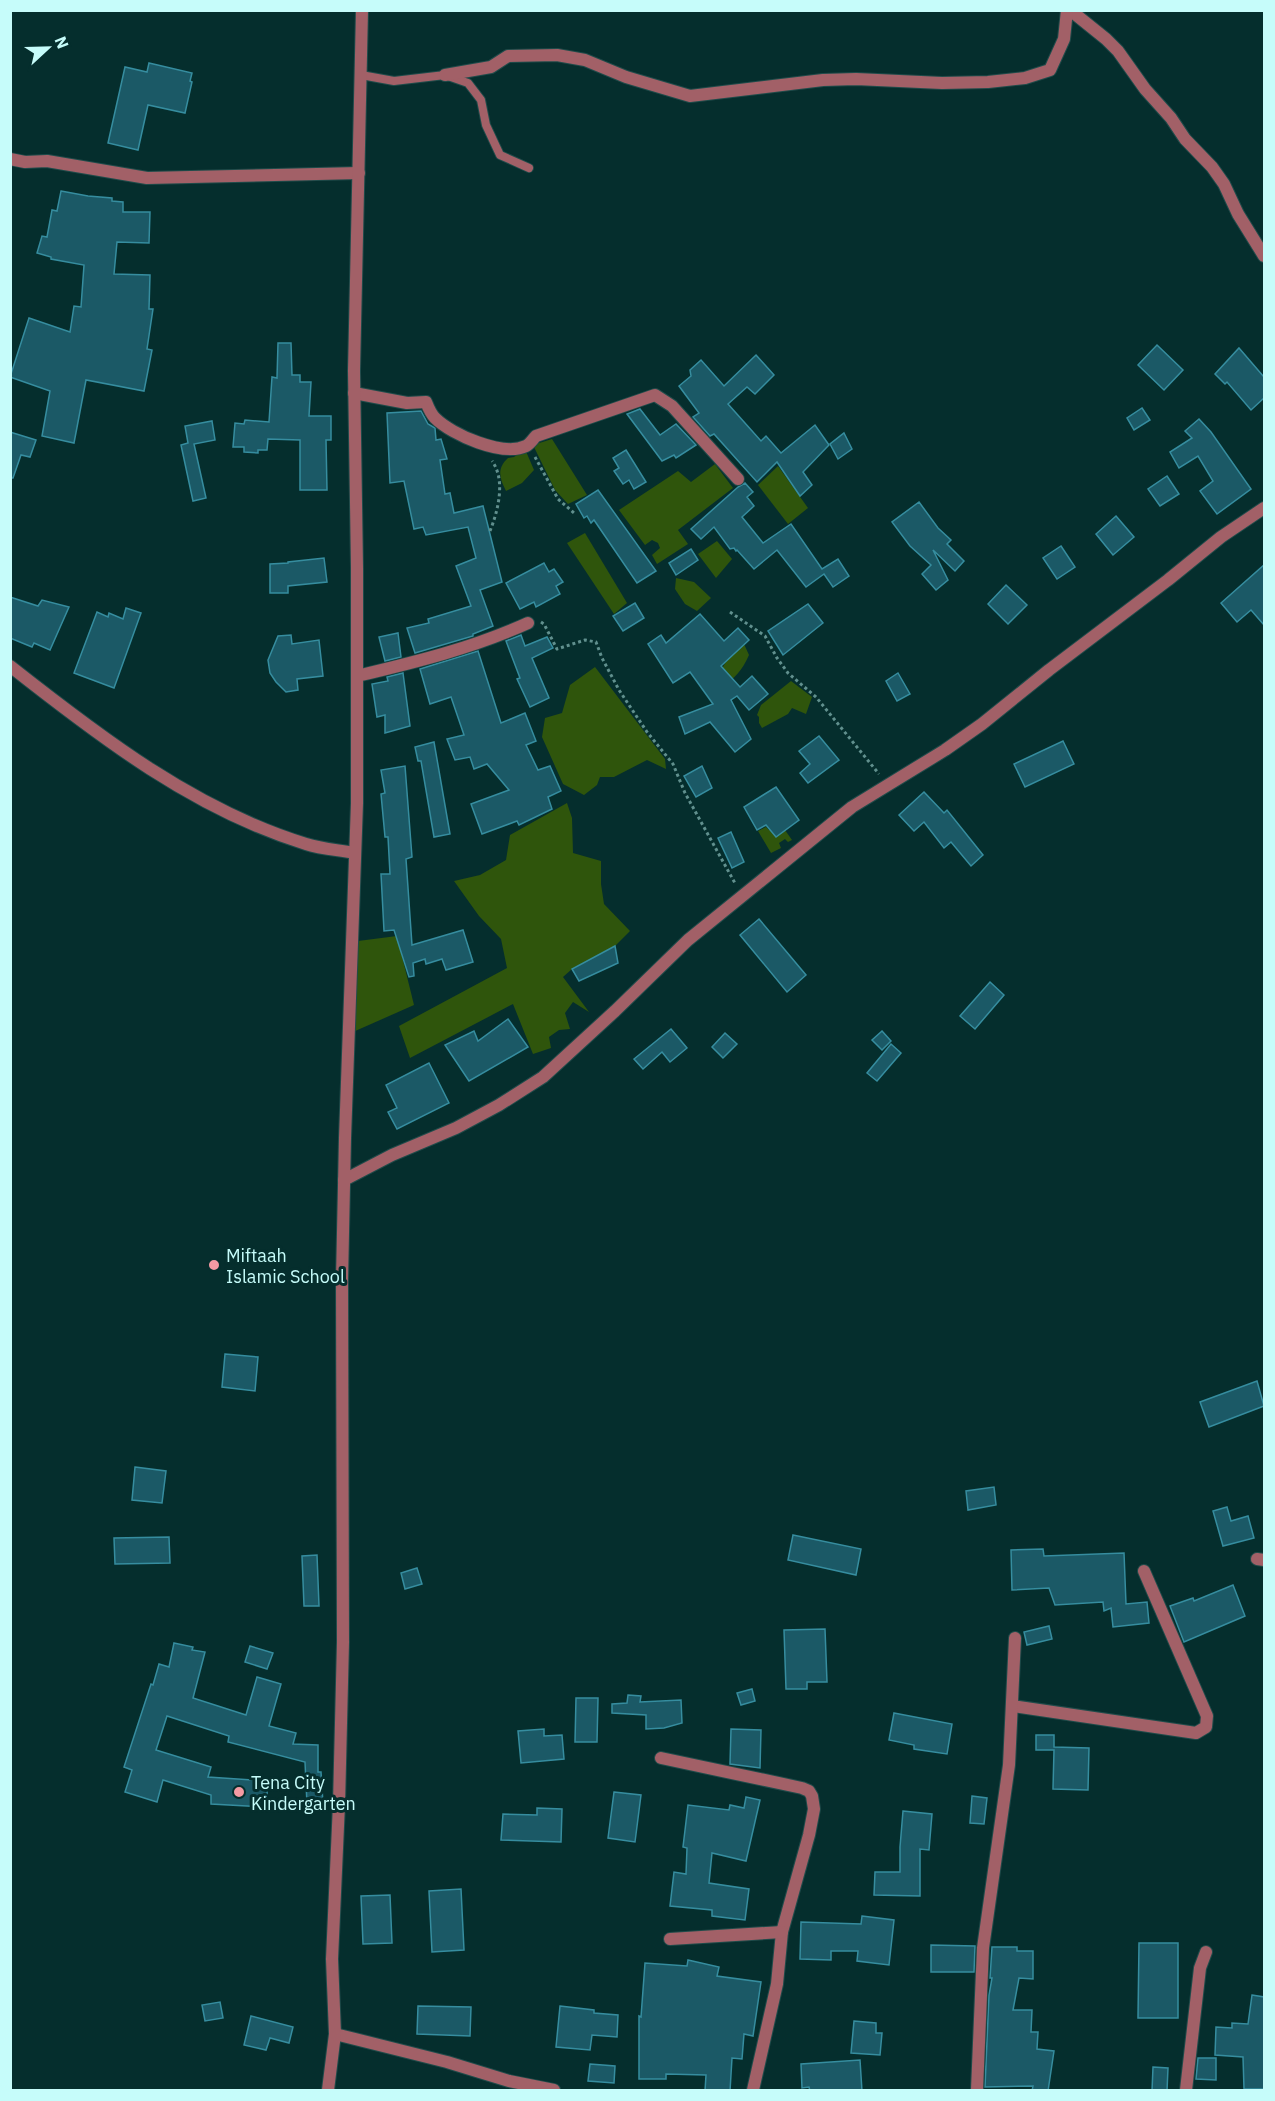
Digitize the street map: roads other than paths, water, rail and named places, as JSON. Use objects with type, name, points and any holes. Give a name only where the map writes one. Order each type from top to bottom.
[{"type":"street","points":[[328,2091],[334,2034],[332,1959],[343,1642],[342,1280],[357,803],[354,393],[362,10]]},
{"type":"street","points":[[445,75],[491,67],[508,56],[557,55],[585,60],[626,77],[690,96],[823,80],[988,82],[1026,78],[1050,70],[1064,39],[1069,10],[1118,51],[1185,139],[1212,167],[1264,256]]},
{"type":"street","points":[[10,159],[25,162],[47,161],[147,178],[359,173]]},
{"type":"street","points":[[354,393],[407,403],[426,402],[434,418],[461,436],[494,447],[511,449],[528,445],[536,436],[655,395],[672,406],[738,479]]},
{"type":"street","points":[[344,1180],[392,1155],[456,1128],[500,1105],[543,1077],[688,940],[852,807],[945,750],[982,724],[1221,537],[1264,508]]},
{"type":"street","points":[[357,676],[464,649],[497,638],[528,623]]},
{"type":"street","points":[[10,666],[49,697],[170,782],[254,825],[307,844],[355,853]]},
{"type":"street","points":[[1013,1706],[1196,1734],[1206,1727],[1207,1716],[1144,1571]]},
{"type":"street","points":[[977,2091],[983,1948],[1009,1765],[1015,1638]]},
{"type":"street","points":[[661,1758],[802,1788],[809,1791],[814,1803],[809,1835],[782,1932],[777,1984],[753,2091]]},
{"type":"street","points":[[670,1939],[782,1932]]},
{"type":"street","points":[[1186,2091],[1200,1968],[1206,1952]]},
{"type":"street","points":[[334,2034],[554,2091]]},
{"type":"lane","points":[[360,75],[394,81],[445,75],[468,83],[481,100],[486,125],[500,155],[529,168]]},
{"type":"place","name":"Miftaah Islamic School","points":[[214,1265]]},
{"type":"place","name":"Tena City Kindergarten","points":[[239,1792]]}]
